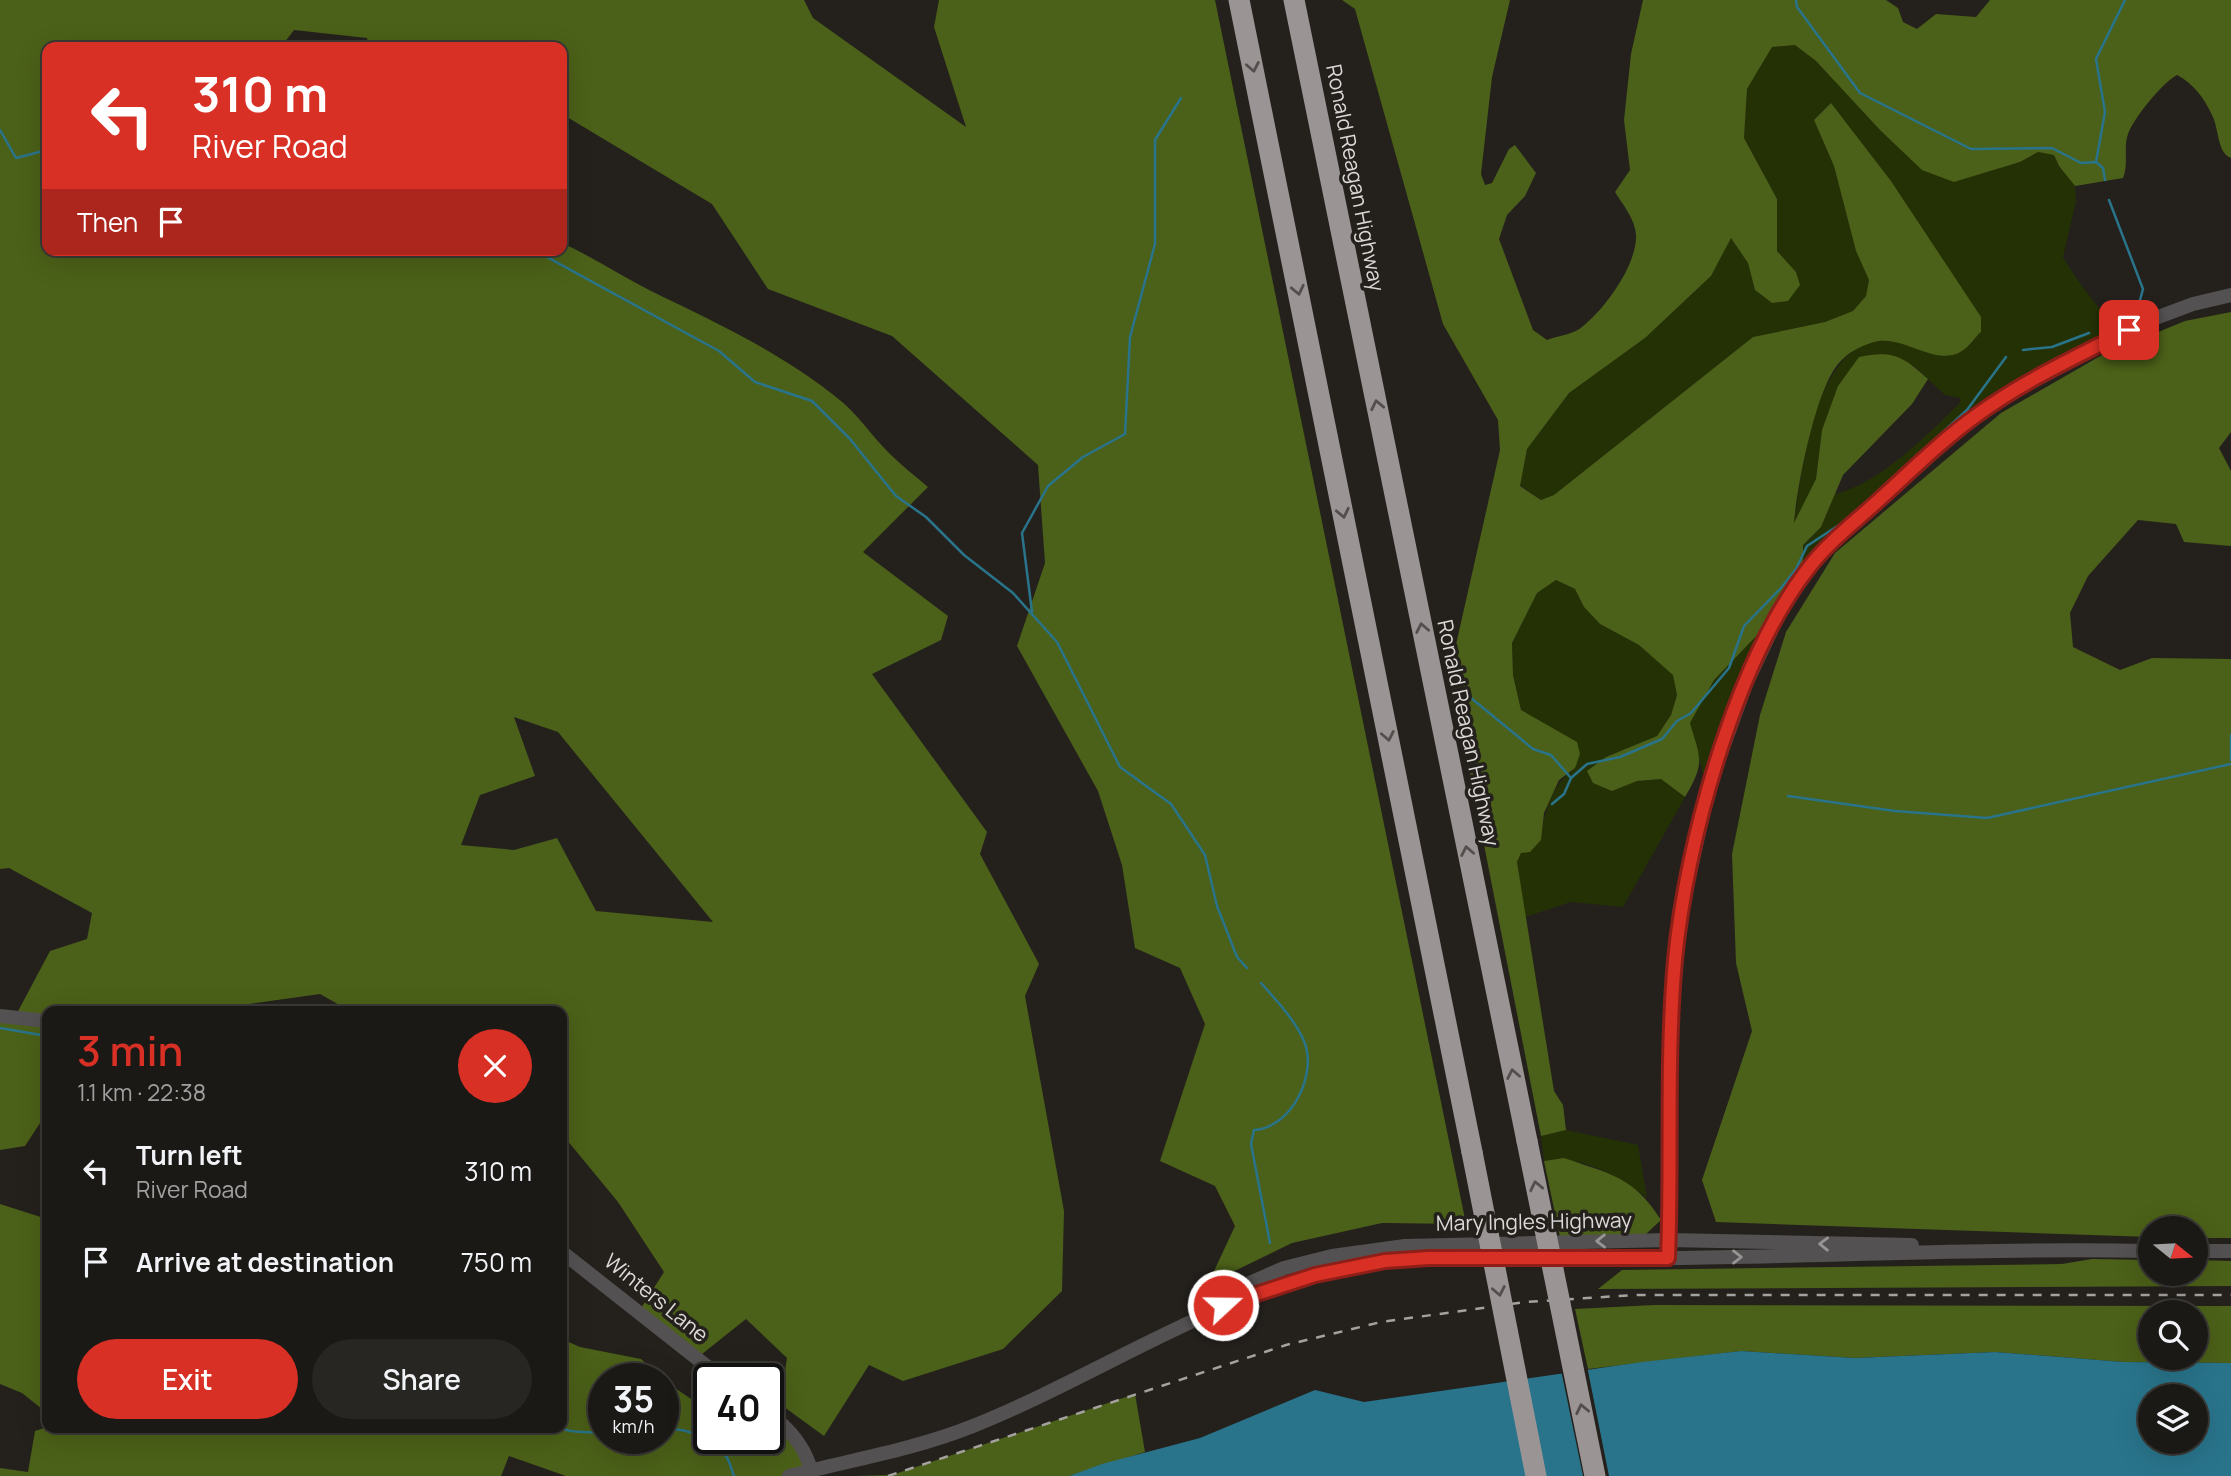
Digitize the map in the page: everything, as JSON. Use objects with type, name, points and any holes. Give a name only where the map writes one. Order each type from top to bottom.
[{"type":"highway","points":[[1239,0],[1536,1476]]},
{"type":"highway","name":"Ronald Reagan Highway","points":[[1294,0],[1595,1476]]},
{"type":"street","points":[[1668,1258],[1672,1007],[1675,959],[1687,878],[1698,829],[1727,732],[1780,612],[1806,571],[1828,545],[1975,416],[2026,385],[2145,322],[2193,304],[2231,295]]},
{"type":"street","points":[[0,1016],[42,1020]]},
{"type":"street","name":"Mary Ingles Highway","points":[[1142,1344],[1198,1306],[1284,1268],[1332,1256],[1405,1246],[1669,1240],[1939,1245],[1990,1250]]},
{"type":"street","name":"Mary Ingles Highway","points":[[789,1476],[884,1454],[971,1427],[1049,1392],[1185,1322],[1250,1294],[1364,1263],[1429,1258],[1814,1257],[1990,1250],[2138,1251]]},
{"type":"street","points":[[2208,1251],[2231,1251]]},
{"type":"street","name":"Winters Lane","points":[[567,1256],[703,1363]]},
{"type":"street","points":[[784,1427],[795,1437],[807,1455],[811,1470]]},
{"type":"green space","points":[[0,0],[804,0],[813,18],[966,127],[934,27],[939,0],[1215,0],[1466,1224],[1382,1223],[1292,1243],[1208,1284],[1235,1226],[1215,1186],[1160,1161],[1205,1024],[1180,968],[1135,948],[1122,865],[1098,791],[1017,646],[1045,563],[1038,465],[892,336],[768,289],[712,204],[567,117],[567,42],[368,42],[367,38],[294,30],[285,42],[42,42],[42,256],[567,256],[567,245],[749,340],[797,368],[847,407],[888,452],[928,487],[863,552],[948,616],[941,640],[872,674],[987,832],[980,854],[1039,964],[1025,996],[1064,1211],[1062,1291],[1003,1349],[903,1381],[869,1365],[824,1436],[784,1407],[787,1358],[746,1319],[697,1358],[638,1313],[664,1272],[618,1202],[567,1140],[567,1006],[341,1006],[320,994],[241,1006],[42,1006],[42,1120],[25,1146],[0,1150],[0,1016],[15,1017],[50,951],[87,939],[92,913],[9,868],[0,869]],"holes":[[[514,717],[558,732],[713,922],[596,911],[557,838],[514,850],[461,845],[480,795],[535,776]]]},
{"type":"green space","points":[[1342,0],[1510,0],[1492,77],[1481,174],[1485,185],[1492,183],[1509,149],[1515,145],[1536,173],[1525,196],[1507,215],[1499,239],[1533,330],[1547,340],[1579,329],[1591,319],[1618,286],[1635,247],[1633,223],[1615,192],[1630,170],[1624,120],[1631,54],[1643,0],[1886,0],[1898,8],[1903,22],[1917,29],[1936,14],[1976,17],[1990,0],[2231,0],[2231,158],[2223,151],[2206,103],[2193,87],[2177,75],[2157,93],[2131,127],[2123,178],[2075,186],[2054,155],[2038,152],[2020,162],[1954,182],[1922,170],[1880,130],[1816,61],[1795,45],[1772,47],[1747,89],[1744,138],[1777,199],[1777,251],[1796,272],[1800,285],[1788,301],[1772,303],[1755,290],[1748,263],[1731,238],[1711,276],[1645,338],[1569,393],[1527,449],[1520,486],[1541,500],[1554,495],[1753,337],[1825,322],[1853,311],[1866,296],[1869,280],[1856,251],[1834,166],[1814,120],[1831,103],[1891,181],[1981,317],[1981,332],[1965,349],[1952,355],[1942,356],[1900,343],[1879,341],[1851,352],[1838,364],[1830,377],[1815,417],[1794,523],[1816,479],[1822,430],[1838,386],[1859,357],[1880,354],[1896,357],[1928,379],[1912,404],[1843,475],[1821,527],[1803,545],[1803,564],[1778,601],[1765,627],[1714,680],[1690,723],[1699,761],[1696,776],[1685,797],[1661,779],[1637,781],[1612,791],[1593,783],[1587,771],[1606,757],[1657,736],[1671,715],[1677,695],[1673,675],[1639,645],[1600,624],[1584,607],[1575,589],[1556,580],[1537,593],[1512,643],[1513,675],[1521,710],[1577,742],[1580,754],[1575,768],[1559,780],[1544,813],[1541,840],[1530,852],[1521,853],[1517,862],[1554,1091],[1563,1105],[1566,1130],[1541,1136],[1450,671],[1500,450],[1498,420],[1443,324],[1355,9]]},
{"type":"green space","points":[[1795,45],[1816,61],[1880,130],[1954,182],[2020,162],[2038,152],[2054,155],[2075,186],[2076,201],[2063,257],[2115,330],[2013,384],[1803,564],[1803,545],[1821,527],[1835,494],[1852,489],[1902,457],[1959,404],[1961,398],[1945,395],[1913,365],[1822,430],[1816,479],[1793,528],[1815,416],[1826,387],[1840,364],[1859,347],[1882,341],[1904,343],[1940,356],[1934,247],[1891,181],[1831,103],[1814,120],[1834,166],[1856,251],[1869,280],[1866,296],[1853,311],[1825,322],[1753,337],[1554,495],[1541,500],[1520,485],[1527,449],[1569,393],[1645,338],[1711,276],[1731,237],[1748,263],[1755,290],[1772,303],[1788,301],[1796,272],[1777,251],[1777,199],[1744,138],[1747,89],[1772,47]]},
{"type":"green space","points":[[2231,312],[2231,432],[2219,448],[2231,471],[2231,546],[2184,542],[2176,524],[2138,520],[2088,576],[2070,613],[2073,647],[2120,670],[2152,658],[2231,659],[2231,1238],[2208,1238],[2208,1216],[2138,1216],[2138,1237],[1716,1222],[1702,1180],[1752,1031],[1736,963],[1732,854],[1760,715],[1786,632],[1835,553],[2001,413],[2102,355],[2185,321]]},
{"type":"green space","points":[[1556,580],[1575,589],[1584,607],[1600,624],[1639,645],[1673,674],[1677,695],[1671,715],[1657,736],[1606,757],[1612,791],[1637,781],[1661,779],[1685,797],[1623,907],[1571,902],[1525,917],[1517,862],[1521,853],[1540,840],[1550,800],[1560,783],[1575,768],[1540,722],[1521,710],[1513,675],[1512,643],[1537,593]]},
{"type":"green space","points":[[1765,627],[1738,685],[1704,778],[1690,723],[1714,680]]},
{"type":"green space","points":[[1566,1130],[1638,1145],[1647,1198],[1599,1169],[1572,1161],[1544,1161],[1541,1136]]},
{"type":"green space","points":[[1564,1158],[1608,1173],[1630,1185],[1651,1205],[1661,1220],[1646,1234],[1560,1237],[1544,1161]]},
{"type":"green space","points":[[0,1204],[42,1217],[42,1409],[22,1393],[0,1384]]},
{"type":"green space","points":[[2092,1259],[2138,1260],[2138,1286],[2208,1286],[2208,1260],[2231,1261],[2231,1286],[1598,1289],[1622,1270],[2062,1264]]},
{"type":"green space","points":[[1654,1305],[2138,1306],[2138,1362],[1995,1352],[1855,1358],[1741,1351],[1588,1369],[1575,1309]]},
{"type":"green space","points":[[2208,1306],[2231,1306],[2231,1363],[2208,1363]]},
{"type":"green space","points":[[567,1341],[580,1347],[641,1359],[645,1363],[588,1363],[588,1454],[679,1454],[679,1391],[693,1400],[693,1454],[784,1454],[784,1434],[811,1470],[789,1476],[566,1476],[509,1456],[501,1476],[0,1476],[0,1468],[28,1472],[35,1431],[42,1429],[42,1433],[567,1433]]},
{"type":"green space","points":[[1135,1394],[1145,1452],[1069,1476],[855,1476],[892,1475]]},
{"type":"water","points":[[1741,1351],[1855,1358],[1995,1352],[2138,1362],[2138,1370],[2208,1370],[2208,1363],[2231,1363],[2231,1476],[1069,1476],[1102,1464],[1200,1438],[1315,1390],[1364,1402],[1642,1362]]},
{"type":"pier","points":[[1587,1366],[1609,1476],[1583,1476],[1561,1370]]},
{"type":"waterway","points":[[1796,0],[1797,7],[1860,93],[1971,149],[2052,148],[2081,163],[2096,162],[2103,168],[2105,180]]},
{"type":"waterway","points":[[2096,162],[2105,112],[2096,59],[2125,0]]},
{"type":"waterway","points":[[1032,612],[1022,533],[1048,486],[1083,457],[1125,434],[1130,337],[1155,244],[1155,140],[1181,98]]},
{"type":"waterway","points":[[0,130],[16,158],[42,151]]},
{"type":"waterway","points":[[2109,200],[2143,289],[2140,300],[2131,309]]},
{"type":"waterway","points":[[545,256],[719,351],[755,382],[812,401],[850,439],[896,496],[926,517],[964,555],[1013,593],[1057,642],[1120,767],[1171,804],[1205,855],[1217,906],[1237,957],[1247,968]]},
{"type":"waterway","points":[[2023,350],[2052,347],[2089,333]]},
{"type":"waterway","points":[[1873,496],[1967,410],[2006,357]]},
{"type":"waterway","points":[[1552,804],[1564,794],[1571,778],[1587,764],[1620,757],[1662,739],[1677,721],[1691,713],[1729,668],[1744,626],[1796,569],[1807,546],[1845,521]]},
{"type":"waterway","points":[[1471,698],[1533,749],[1551,755],[1571,778]]},
{"type":"waterway","points":[[2231,735],[2231,760]]},
{"type":"waterway","points":[[1788,796],[1895,811],[1987,818],[2231,764]]},
{"type":"waterway","points":[[1261,983],[1296,1025],[1307,1055],[1304,1084],[1298,1098],[1279,1120],[1254,1130],[1251,1144],[1270,1243]]},
{"type":"waterway","points":[[0,1028],[42,1035]]},
{"type":"waterway","points":[[567,1430],[588,1432]]},
{"type":"waterway","points":[[679,1430],[697,1435],[719,1449],[727,1457],[734,1476]]},
{"type":"railway","points":[[888,1476],[1286,1345],[1381,1322],[1526,1302],[1634,1295],[2231,1295]]},
{"type":"route","points":[[1223,1305],[1273,1287],[1364,1263],[1429,1258],[1668,1258],[1672,1007],[1680,918],[1709,786],[1727,732],[1767,637],[1794,588],[1819,554],[1975,416],[2016,390],[2129,330]]}]
